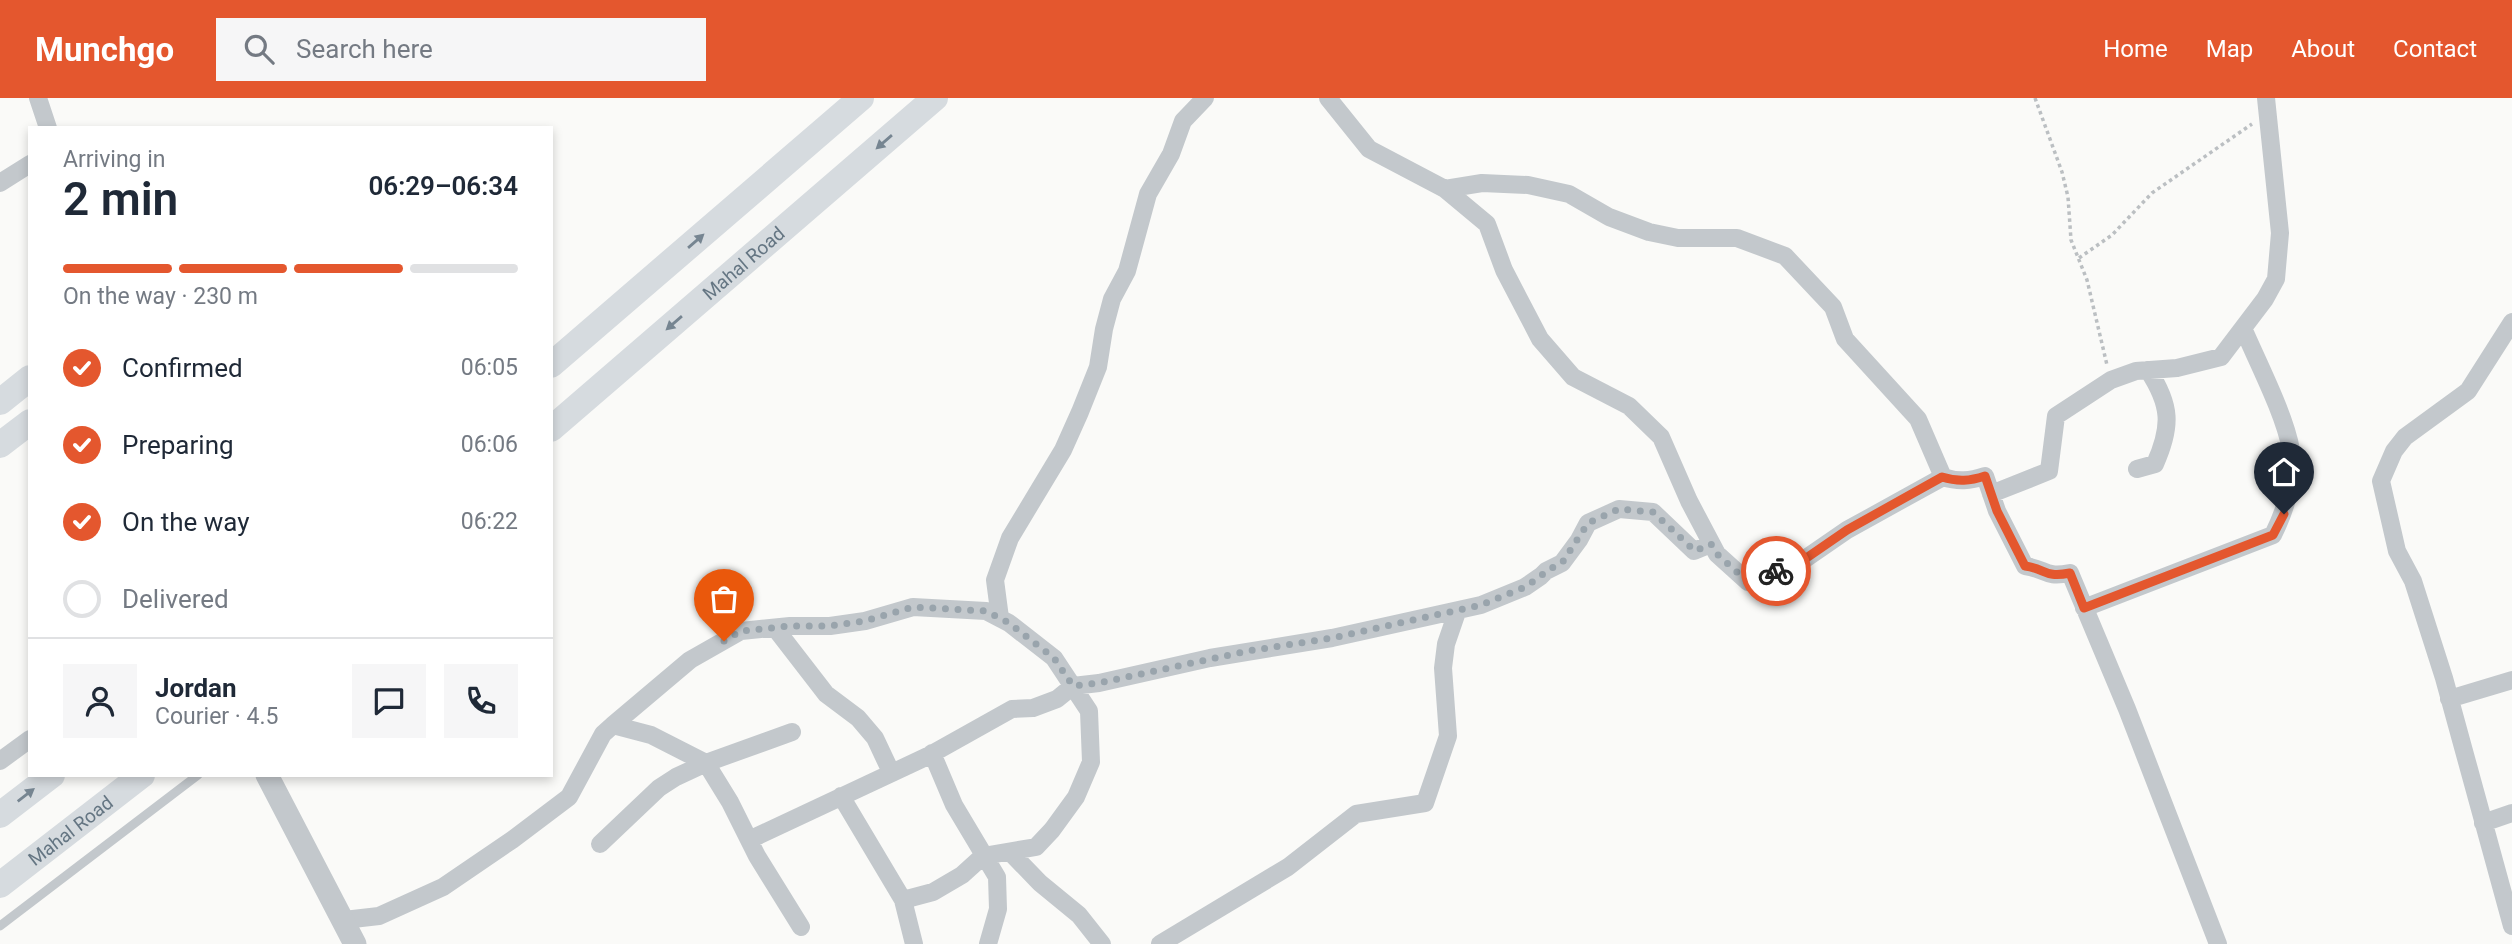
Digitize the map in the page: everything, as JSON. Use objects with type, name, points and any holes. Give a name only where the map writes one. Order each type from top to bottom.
[{"type":"main road","points":[[553,363],[861,98]]},
{"type":"main road","name":"Mahal Road","points":[[553,427],[935,98]]},
{"type":"main road","points":[[0,402],[28,380]]},
{"type":"main road","points":[[0,445],[28,424]]},
{"type":"main road","points":[[0,815],[49,777]]},
{"type":"main road","name":"Mahal Road","points":[[0,886],[139,777]]},
{"type":"street","points":[[38,98],[47,126]]},
{"type":"street","points":[[1000,618],[995,580],[1010,538],[1063,450],[1098,367],[1112,299],[1127,271],[1148,194],[1171,154],[1184,121],[1205,98]]},
{"type":"street","points":[[1328,98],[1369,149],[1445,189],[1487,224],[1504,270],[1540,339],[1573,377],[1629,406],[1661,437],[1711,544],[1717,554],[1748,582],[1802,561],[1847,530],[1942,477],[1955,481],[1974,480],[1985,476],[1991,495],[2025,566],[2036,567],[2048,575],[2070,573],[2127,709],[2218,944]]},
{"type":"street","points":[[1991,495],[2049,471],[2056,416],[2111,380],[2136,371],[2177,368],[2221,357],[2265,299],[2276,279],[2280,233],[2267,106]]},
{"type":"street","points":[[0,183],[28,165]]},
{"type":"street","points":[[1445,189],[1482,183],[1541,188],[1569,194],[1609,217],[1649,232],[1678,238],[1737,238],[1785,256],[1833,307],[1845,339],[1918,419],[1942,477]]},
{"type":"street","points":[[2512,322],[2468,391],[2406,437],[2394,451],[2381,481],[2397,551],[2413,581],[2512,926]]},
{"type":"street","points":[[2084,608],[2273,535],[2284,514],[2291,452],[2281,419],[2243,328]]},
{"type":"street","points":[[2137,469],[2155,464],[2164,444],[2168,411],[2160,388],[2148,370]]},
{"type":"street","points":[[749,840],[932,753],[1012,709],[1033,708],[1058,699],[1073,686],[1099,683],[1210,658],[1332,638],[1481,605],[1525,587],[1562,563],[1588,523],[1619,509],[1653,512],[1695,551],[1711,544]]},
{"type":"street","points":[[268,777],[348,936],[379,916],[443,887],[569,797],[603,734],[690,660],[741,631],[830,626],[865,621],[913,607],[986,611],[1009,623],[1054,658],[1089,711],[1091,762],[1076,797],[1052,830],[1035,847],[983,856],[962,875],[933,892],[903,900]]},
{"type":"street","points":[[1160,944],[1288,867],[1356,814],[1425,803],[1448,736],[1443,668],[1446,644],[1457,612]]},
{"type":"street","points":[[775,628],[826,694],[858,718],[875,738],[891,772]]},
{"type":"street","points":[[2449,699],[2512,681]]},
{"type":"street","points":[[613,725],[651,734],[706,763],[801,927]]},
{"type":"street","points":[[600,844],[659,788],[676,777],[706,763],[792,732]]},
{"type":"street","points":[[0,761],[28,740]]},
{"type":"street","points":[[932,753],[954,804],[997,877],[998,909],[988,944]]},
{"type":"street","points":[[841,796],[903,900],[915,944]]},
{"type":"street","points":[[2483,823],[2512,813]]},
{"type":"street","points":[[1011,853],[1040,883],[1079,915],[1102,944]]},
{"type":"lane","points":[[0,926],[195,777]]},
{"type":"path","points":[[2035,98],[2062,172],[2068,197],[2071,240],[2087,280],[2111,380]]},
{"type":"path","points":[[2079,259],[2112,236],[2152,192],[2267,106]]},
{"type":"way so far","points":[[724,641],[741,631],[790,626],[830,626],[865,621],[913,607],[986,611],[1009,623],[1054,658],[1073,686],[1099,683],[1210,658],[1332,638],[1481,605],[1525,587],[1562,563],[1588,523],[1619,509],[1653,512],[1695,551],[1711,544],[1717,554],[1748,582],[1776,571]]},
{"type":"route","points":[[1776,571],[1802,561],[1847,530],[1942,477],[1955,481],[1974,480],[1985,476],[1997,511],[2025,566],[2036,567],[2054,576],[2070,573],[2084,608],[2273,535],[2284,514]]}]
